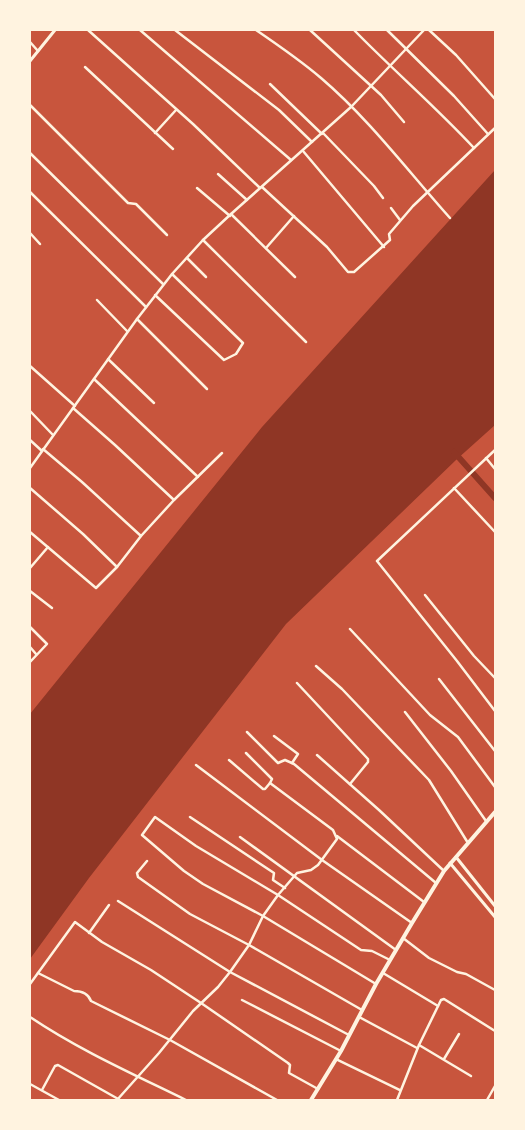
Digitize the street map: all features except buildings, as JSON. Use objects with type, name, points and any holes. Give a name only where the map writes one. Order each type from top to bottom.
[{"type":"main road","points":[[311,1100],[341,1051],[376,984],[436,883],[450,863],[495,812]]},
{"type":"street","points":[[30,61],[55,30]]},
{"type":"street","points":[[88,30],[294,216],[327,247],[348,272],[357,270],[384,247],[390,240],[389,234],[400,220],[495,128]]},
{"type":"street","points":[[140,30],[291,160]]},
{"type":"street","points":[[175,30],[279,110],[312,142]]},
{"type":"street","points":[[256,30],[311,69],[351,107],[450,218]]},
{"type":"street","points":[[310,30],[380,94],[404,122]]},
{"type":"street","points":[[354,30],[474,148]]},
{"type":"street","points":[[386,30],[454,96],[488,134]]},
{"type":"street","points":[[30,468],[163,284],[203,240],[351,107],[424,30]]},
{"type":"street","points":[[429,30],[456,55],[495,99]]},
{"type":"street","points":[[30,42],[38,51]]},
{"type":"street","points":[[85,67],[173,149]]},
{"type":"street","points":[[270,84],[323,133],[383,198]]},
{"type":"street","points":[[30,105],[128,203],[136,204],[167,235]]},
{"type":"street","points":[[155,133],[176,110]]},
{"type":"street","points":[[303,151],[384,247]]},
{"type":"street","points":[[30,153],[163,284]]},
{"type":"street","points":[[218,174],[247,200]]},
{"type":"street","points":[[198,188],[266,248],[295,277]]},
{"type":"street","points":[[30,192],[146,307]]},
{"type":"street","points":[[391,208],[400,220]]},
{"type":"street","points":[[266,248],[294,216]]},
{"type":"street","points":[[30,233],[40,244]]},
{"type":"street","points":[[203,240],[306,342]]},
{"type":"street","points":[[187,258],[206,277]]},
{"type":"street","points":[[155,295],[224,360],[236,354],[243,343],[172,274]]},
{"type":"street","points":[[97,300],[128,331]]},
{"type":"street","points":[[137,319],[206,389]]},
{"type":"street","points":[[108,359],[154,403]]},
{"type":"street","points":[[30,366],[174,500]]},
{"type":"street","points":[[94,379],[198,477]]},
{"type":"street","points":[[30,411],[53,435]]},
{"type":"street","points":[[30,440],[89,488],[141,536]]},
{"type":"street","points":[[495,450],[377,561],[457,660],[495,711]]},
{"type":"street","points":[[30,532],[96,588],[174,500],[222,453]]},
{"type":"street","points":[[486,458],[495,468]]},
{"type":"street","points":[[30,488],[83,534],[116,567]]},
{"type":"street","points":[[454,488],[495,532]]},
{"type":"street","points":[[30,568],[48,547]]},
{"type":"street","points":[[30,592],[52,608]]},
{"type":"street","points":[[425,595],[474,656],[495,678]]},
{"type":"street","points":[[30,627],[47,644],[30,662]]},
{"type":"street","points":[[350,629],[430,715],[458,737],[495,788]]},
{"type":"street","points":[[30,647],[36,654]]},
{"type":"street","points":[[316,666],[342,689],[429,780],[468,843]]},
{"type":"street","points":[[438,679],[495,751]]},
{"type":"street","points":[[296,683],[368,759],[368,762],[350,784]]},
{"type":"street","points":[[405,712],[451,770],[487,822]]},
{"type":"street","points":[[248,732],[278,763],[285,760],[292,763],[436,883]]},
{"type":"street","points":[[274,736],[298,754],[292,763]]},
{"type":"street","points":[[229,760],[262,789],[265,789],[272,779],[246,753]]},
{"type":"street","points":[[317,755],[444,871]]},
{"type":"street","points":[[196,765],[323,861],[412,923]]},
{"type":"street","points":[[270,783],[424,902]]},
{"type":"street","points":[[376,984],[263,916],[203,884],[184,871],[142,835],[155,817],[196,846],[278,895],[361,950],[372,951],[390,960]]},
{"type":"street","points":[[190,817],[274,873],[273,880],[285,888]]},
{"type":"street","points":[[42,1090],[55,1066],[58,1065],[118,1100],[193,1011],[218,987],[230,972],[249,945],[263,916],[278,895],[298,872],[314,868],[323,861],[337,836]]},
{"type":"street","points":[[240,837],[396,950]]},
{"type":"street","points":[[456,856],[495,906]]},
{"type":"street","points":[[147,861],[137,873],[139,878],[190,914],[249,945],[362,1011]]},
{"type":"street","points":[[450,863],[495,917]]},
{"type":"street","points":[[483,902],[488,898]]},
{"type":"street","points":[[118,901],[230,972],[349,1035]]},
{"type":"street","points":[[89,933],[108,905]]},
{"type":"street","points":[[30,984],[75,922],[119,953],[151,970],[288,1062],[290,1065],[289,1072],[318,1089]]},
{"type":"street","points":[[403,938],[429,958],[457,972],[466,974],[495,990]]},
{"type":"street","points":[[38,973],[74,991],[88,995],[91,1001],[170,1040],[277,1100]]},
{"type":"street","points":[[383,973],[438,1006]]},
{"type":"street","points":[[397,1100],[418,1047],[441,1000],[444,999],[495,1031]]},
{"type":"street","points":[[242,1000],[341,1051]]},
{"type":"street","points":[[30,1017],[72,1043],[186,1100]]},
{"type":"street","points":[[359,1017],[444,1059],[471,1076]]},
{"type":"street","points":[[444,1059],[459,1034]]},
{"type":"street","points":[[336,1059],[401,1090]]},
{"type":"street","points":[[30,1084],[59,1100]]},
{"type":"street","points":[[487,1100],[495,1086]]},
{"type":"street","points":[[174,1100],[176,1095]]},
{"type":"shaded area","points":[[495,170],[495,425],[456,460],[286,624],[89,878],[30,959],[30,714],[262,427]]},
{"type":"waterway","points":[[454,452],[495,498]]}]
